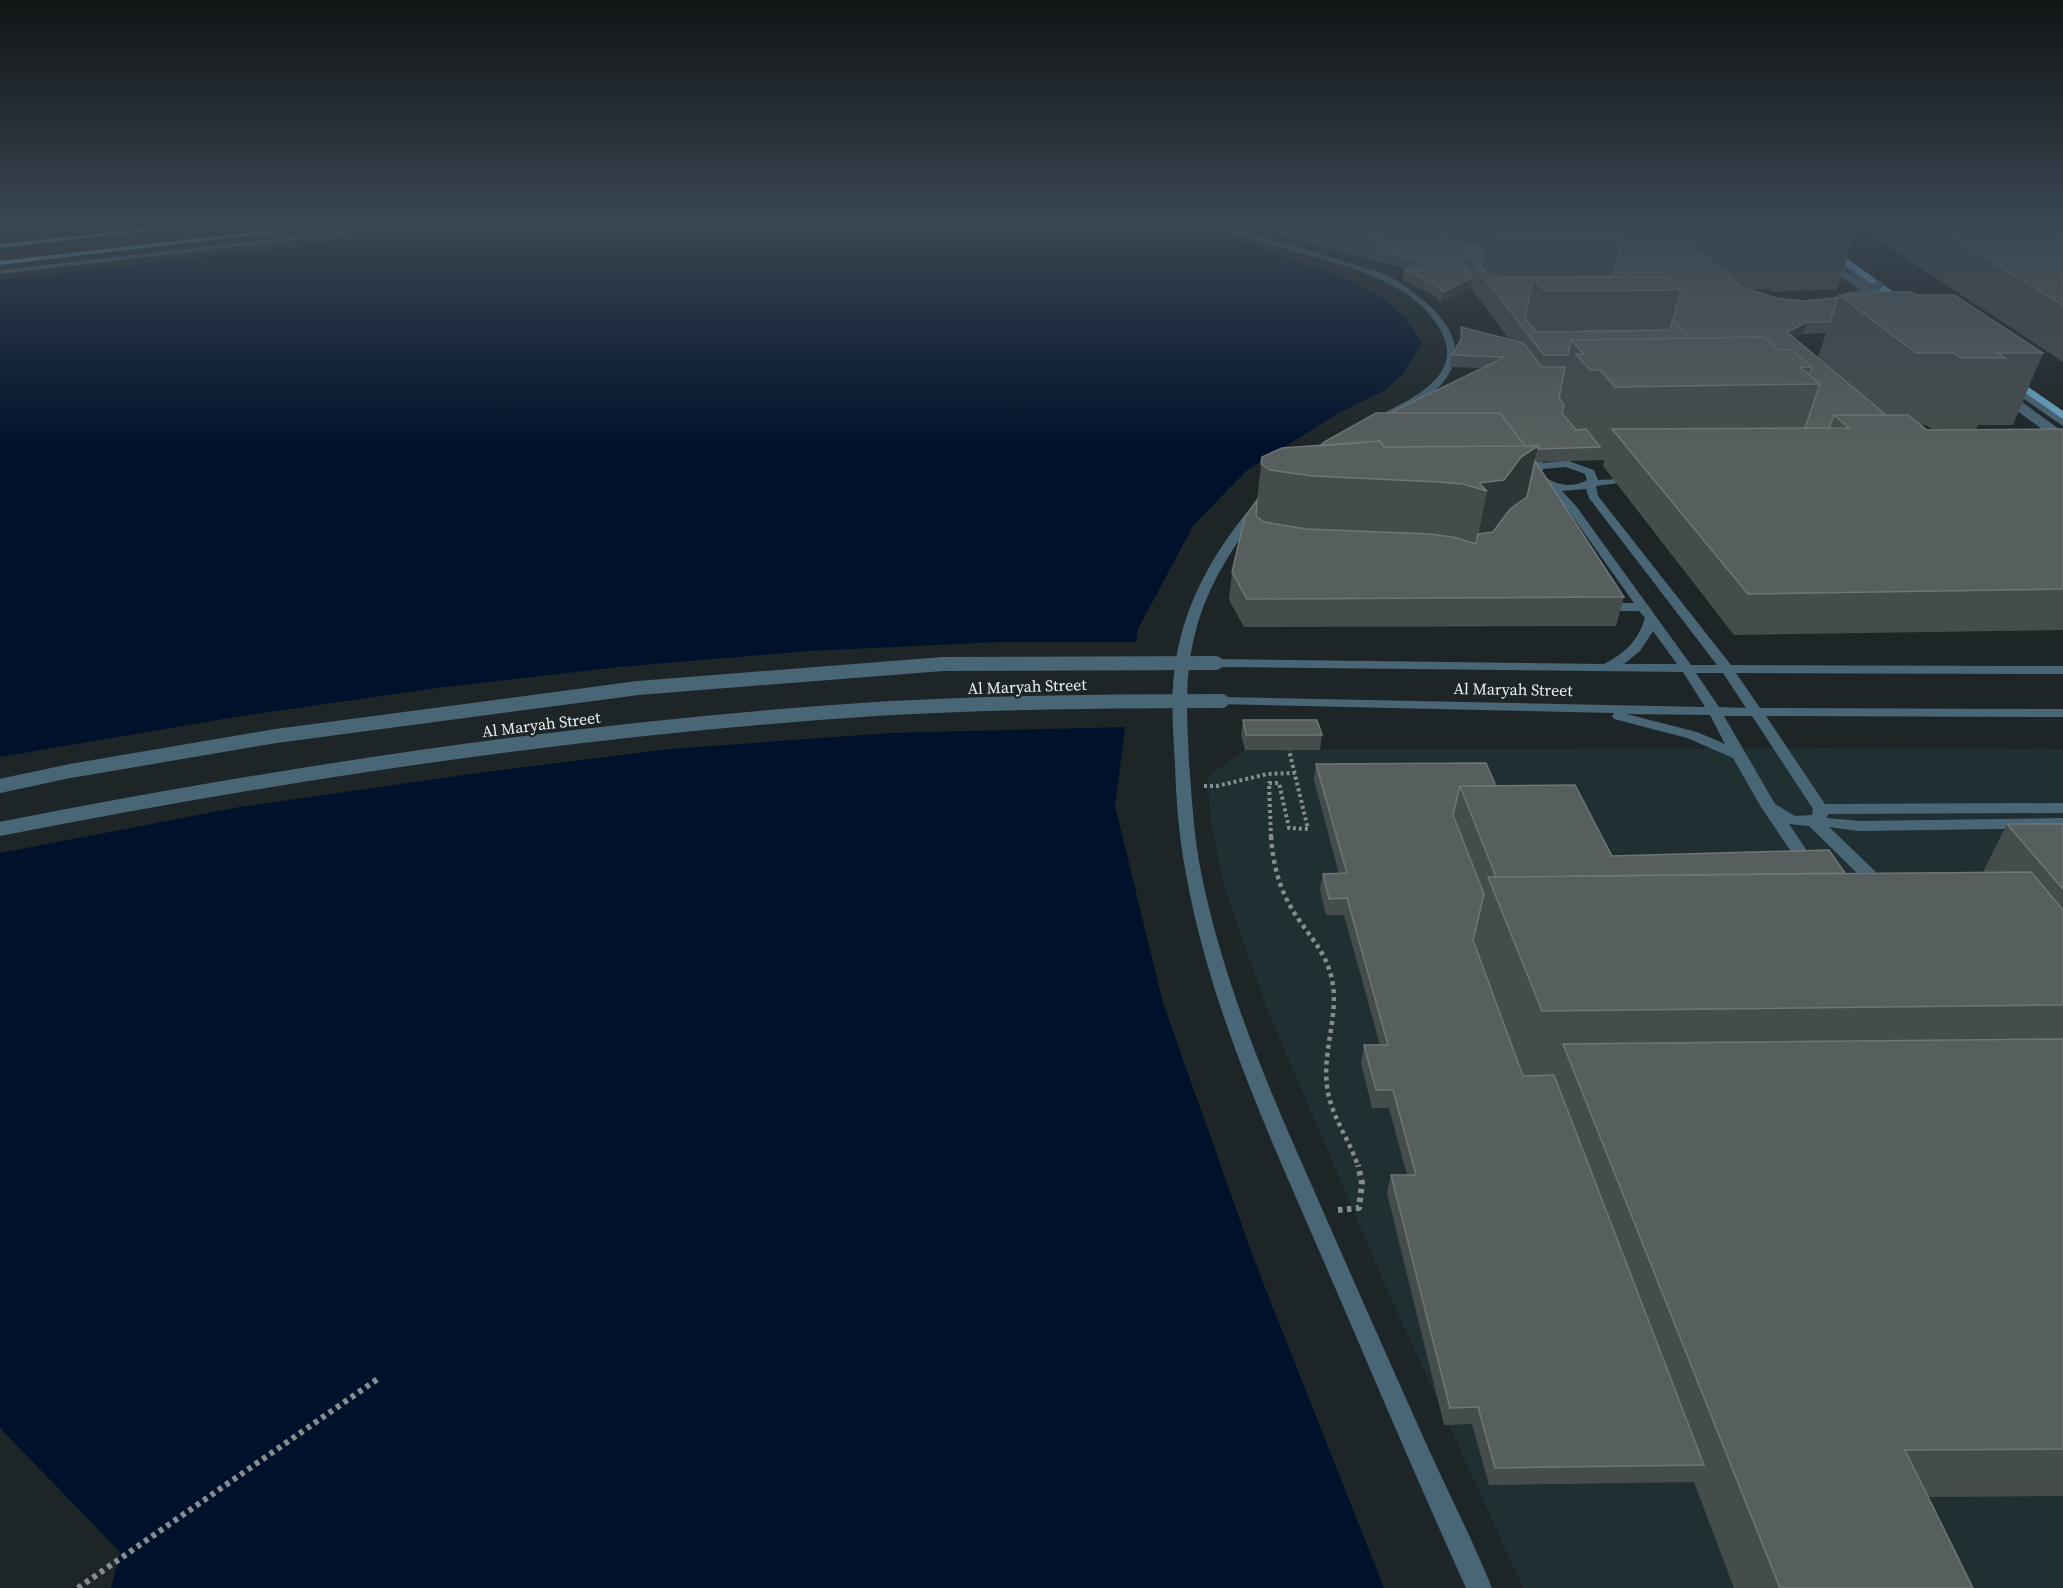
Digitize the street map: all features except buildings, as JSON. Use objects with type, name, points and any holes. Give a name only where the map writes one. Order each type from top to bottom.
[{"type":"main road","points":[[1898,298],[1915,313]]},
{"type":"main road","points":[[1998,372],[2063,416]]},
{"type":"street","points":[[1355,432],[1425,395],[1439,383],[1451,363],[1453,353],[1450,336],[1444,326],[1413,298]]},
{"type":"street","points":[[1832,303],[1846,298]]},
{"type":"street","points":[[1894,298],[1915,313]]},
{"type":"street","points":[[1894,298],[1901,300]]},
{"type":"street","points":[[1998,372],[2063,423]]},
{"type":"street","points":[[1996,389],[2063,438]]},
{"type":"street","points":[[1546,437],[1567,464],[1590,478],[1596,500],[1727,669],[1785,755],[1817,815],[1875,875],[1848,875]]},
{"type":"street","points":[[1518,438],[1540,466]]},
{"type":"street","points":[[1540,466],[1567,464]]},
{"type":"street","points":[[1540,466],[1535,473],[1542,481],[1568,488],[1590,478],[1612,478]]},
{"type":"street","points":[[1550,484],[1572,508],[1687,669],[1715,711],[1769,807],[1816,875],[1826,875]]},
{"type":"street","points":[[1264,499],[1223,551],[1207,581],[1188,636],[1180,685],[1182,787],[1194,876],[1228,1001],[1255,1075],[1416,1452],[1479,1588]]},
{"type":"street","points":[[1593,607],[1647,612]]},
{"type":"street","points":[[1607,667],[1638,647],[1646,636],[1647,612]]},
{"type":"street","name":"Al Maryah Street","points":[[0,786],[70,771],[276,736],[638,688],[943,664],[1095,662],[1687,669],[2063,670]]},
{"type":"street","name":"Al Maryah Street","points":[[0,830],[116,805],[250,782],[448,753],[673,727],[891,708],[1177,701],[1756,712],[2063,713]]},
{"type":"street","points":[[1587,709],[1667,727],[1708,741],[1738,755]]},
{"type":"street","points":[[1769,807],[1784,818],[1804,822],[1817,815],[2063,808]]},
{"type":"street","points":[[1817,815],[1859,826],[2063,823]]},
{"type":"path","points":[[1289,750],[1308,829],[1289,828],[1279,783],[1269,783],[1273,858],[1284,895],[1322,952],[1333,982],[1334,1017],[1328,1040],[1327,1086],[1333,1110],[1362,1178],[1359,1208],[1314,1214]]},
{"type":"path","points":[[1182,787],[1217,786],[1267,774],[1295,773]]},
{"type":"path","points":[[78,1588],[379,1378]]},
{"type":"shaded area","points":[[2063,749],[2063,1588],[1523,1588],[1385,1285],[1267,1009],[1225,889],[1211,822],[1207,777],[1245,750]]},
{"type":"water","points":[[0,298],[1383,298],[1405,318],[1422,343],[1403,374],[1385,390],[1337,414],[1246,471],[1193,526],[1138,629],[1115,806],[1163,1003],[1255,1262],[1384,1588],[111,1588],[120,1552],[0,1428]]},
{"type":"pier","points":[[1000,642],[1139,642],[1128,727],[890,733],[670,749],[478,773],[240,807],[0,853],[0,757],[235,717],[437,688],[619,667],[809,651]]}]
